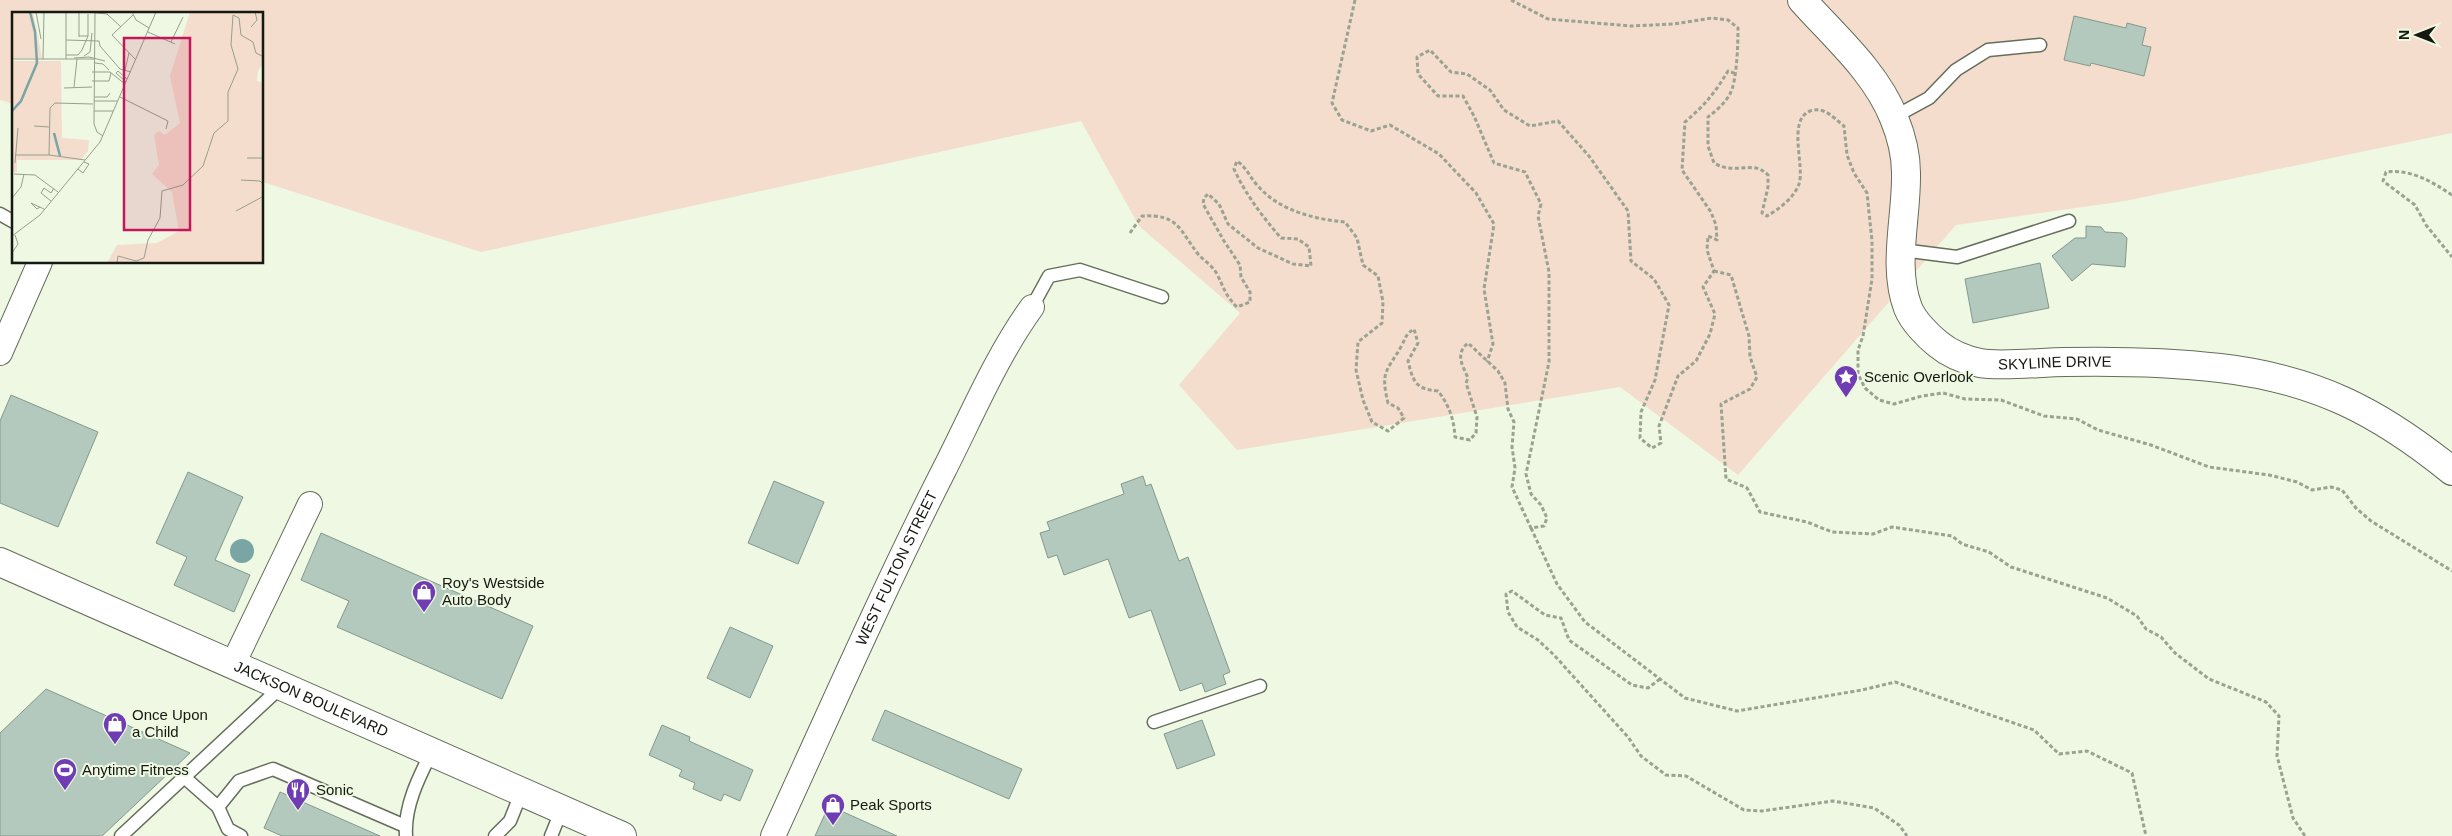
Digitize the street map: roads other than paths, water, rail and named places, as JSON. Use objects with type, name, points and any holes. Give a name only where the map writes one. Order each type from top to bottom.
[{"type":"street","name":"SKYLINE DRIVE","points":[[1802,0],[1873,80],[1894,117],[1902,145],[1906,170],[1901,273],[1909,310],[1937,344],[1952,354],[1982,363],[2099,362],[2182,364],[2222,368],[2289,381],[2331,394],[2368,413],[2409,437],[2452,471]]},
{"type":"street","points":[[0,352],[39,264]]},
{"type":"street","name":"WEST FULTON STREET","points":[[773,836],[918,521],[993,372],[1018,327],[1032,307]]},
{"type":"street","points":[[234,664],[310,504]]},
{"type":"street","name":"JACKSON BOULEVARD","points":[[0,562],[562,809],[584,828],[622,836]]},
{"type":"lane","points":[[1894,117],[1929,98],[1956,70],[1988,50],[2040,45]]},
{"type":"lane","points":[[0,214],[12,221]]},
{"type":"lane","points":[[1902,250],[1957,257],[2068,221]]},
{"type":"lane","points":[[1032,307],[1049,276],[1080,270],[1162,297]]},
{"type":"lane","points":[[121,836],[282,685]]},
{"type":"lane","points":[[1154,722],[1260,686]]},
{"type":"lane","points":[[218,807],[239,781],[273,769],[406,831],[418,780],[432,751]]},
{"type":"lane","points":[[184,776],[218,807],[228,829],[241,836]]},
{"type":"lane","points":[[495,836],[510,821],[522,791]]},
{"type":"lane","points":[[551,836],[562,809]]},
{"type":"water","points":[[242,539],[250,543],[254,551],[250,559],[242,563],[234,559],[230,551],[234,543]]},
{"type":"place","name":"Scenic Overlook","points":[[1846,398]]},
{"type":"place","name":"Roy's Westside Auto Body","points":[[424,613]]},
{"type":"place","name":"Once Upon a Child","points":[[115,745]]},
{"type":"place","name":"Anytime Fitness","points":[[65,791]]},
{"type":"place","name":"Sonic","points":[[298,811]]},
{"type":"place","name":"Peak Sports","points":[[833,826]]}]
